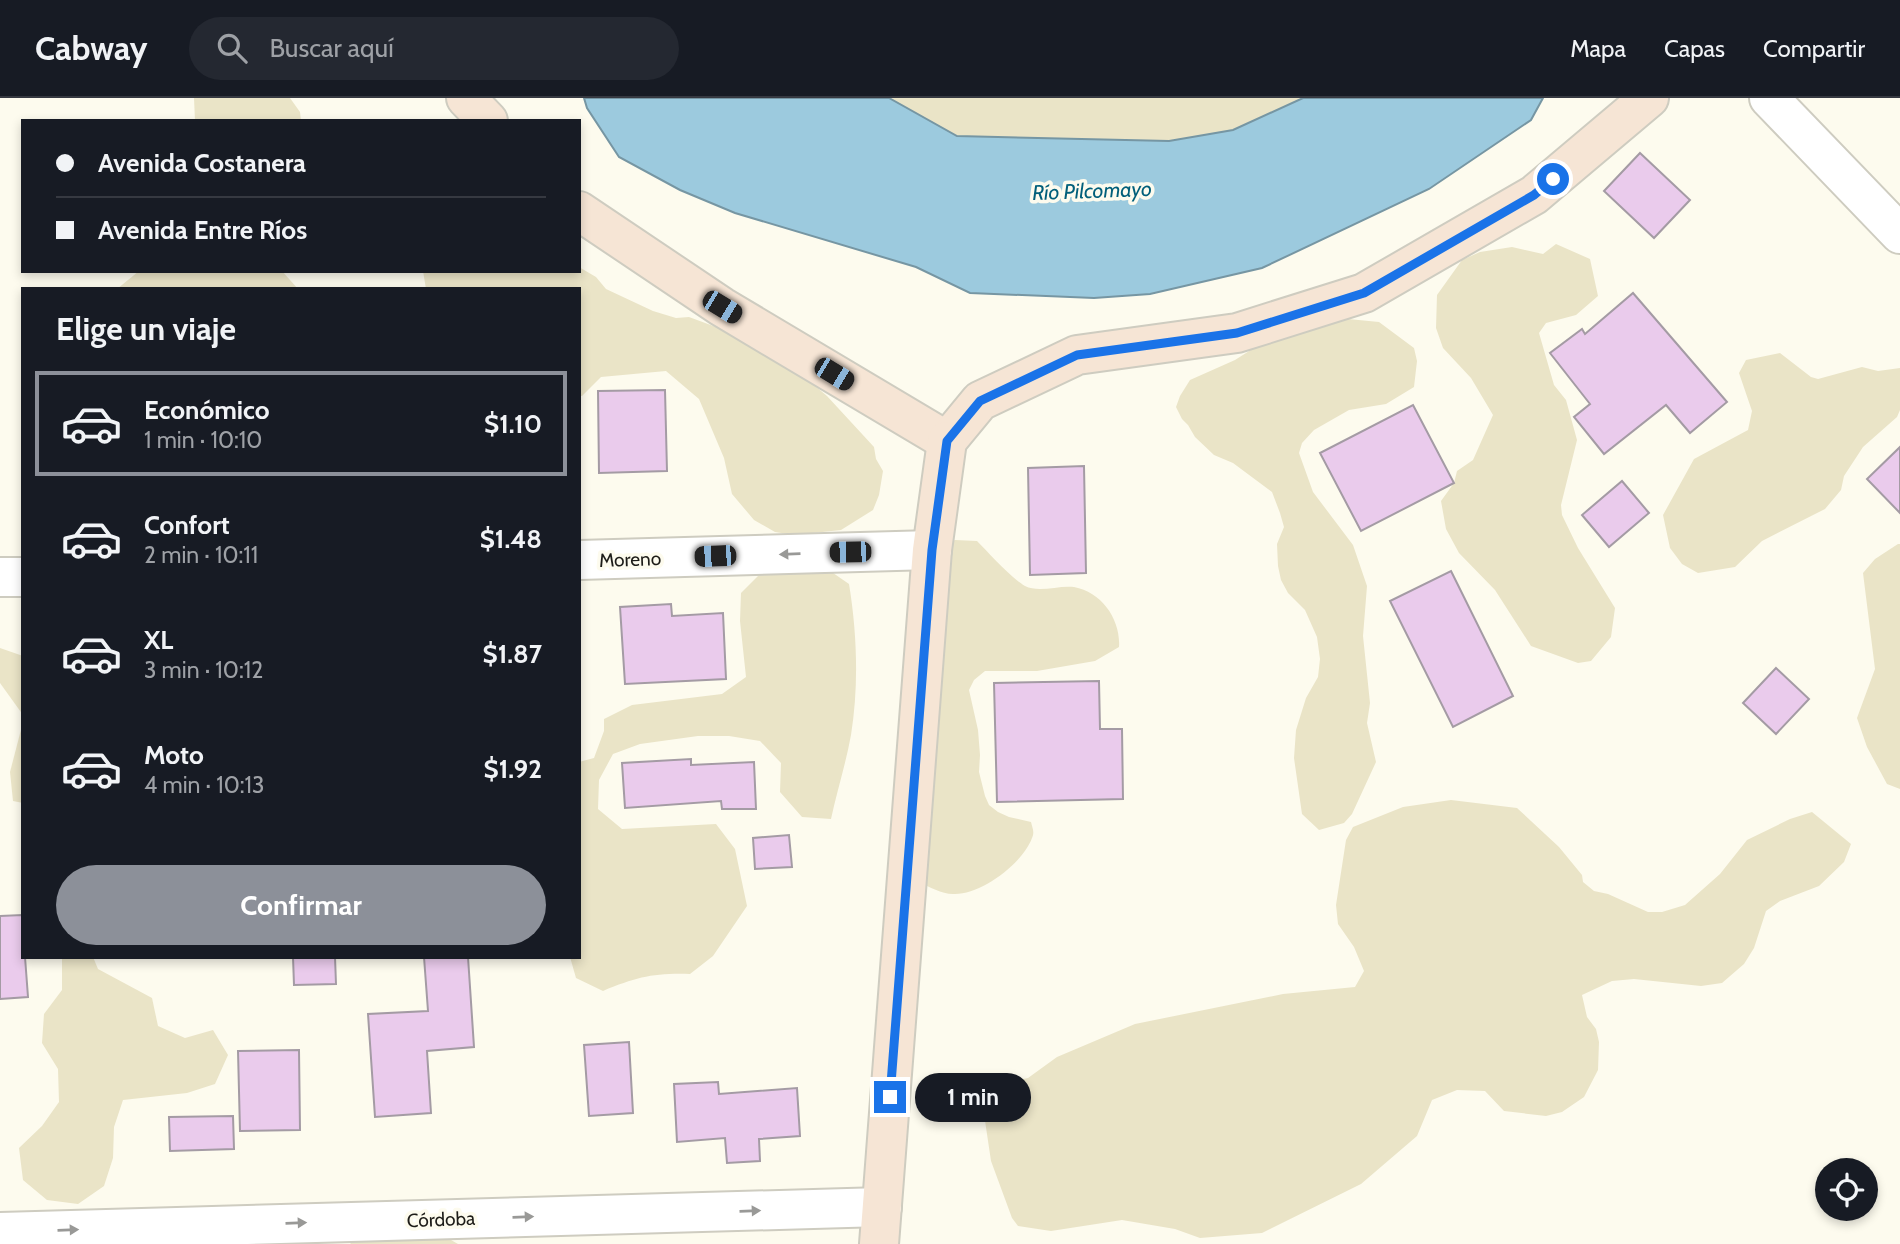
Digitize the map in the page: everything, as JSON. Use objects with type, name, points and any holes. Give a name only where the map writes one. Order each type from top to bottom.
[{"type":"street","points":[[466,98],[486,119]]},
{"type":"street","points":[[879,1244],[932,550],[947,441],[980,401],[1077,355],[1237,333],[1364,293],[1534,195],[1649,98]]},
{"type":"street","points":[[1769,98],[1900,234]]},
{"type":"street","points":[[581,212],[722,307],[947,441]]},
{"type":"street","name":"Moreno","points":[[581,560],[932,550]]},
{"type":"street","points":[[0,577],[21,577]]},
{"type":"street","name":"Córdoba","points":[[0,1232],[882,1207]]},
{"type":"shaded area","points":[[194,98],[290,98],[300,112],[301,119],[195,119]]},
{"type":"shaded area","points":[[889,98],[1303,98],[1233,130],[1169,141],[957,136]]},
{"type":"shaded area","points":[[1556,244],[1590,259],[1598,296],[1576,315],[1546,323],[1539,333],[1554,385],[1566,400],[1577,440],[1561,505],[1562,515],[1578,548],[1615,608],[1611,637],[1591,661],[1578,663],[1531,646],[1495,590],[1459,553],[1446,529],[1441,501],[1454,483],[1457,471],[1473,460],[1493,415],[1471,378],[1443,348],[1436,328],[1437,295],[1462,260],[1480,252],[1512,247],[1543,254]]},
{"type":"shaded area","points":[[581,268],[596,277],[606,289],[653,311],[676,318],[689,317],[743,337],[795,369],[827,396],[874,447],[876,459],[883,471],[873,510],[841,530],[794,535],[775,532],[754,520],[732,494],[724,458],[699,399],[666,371],[601,377],[581,396],[581,287],[426,287],[423,273],[581,273]]},
{"type":"shaded area","points":[[137,273],[284,273],[296,287],[119,287]]},
{"type":"shaded area","points":[[1338,318],[1379,322],[1414,348],[1417,361],[1414,387],[1386,404],[1349,410],[1314,430],[1302,443],[1299,453],[1313,492],[1353,545],[1367,586],[1363,636],[1370,703],[1367,723],[1376,762],[1352,814],[1344,823],[1319,830],[1302,814],[1294,758],[1296,730],[1306,698],[1318,677],[1320,659],[1317,637],[1305,610],[1288,593],[1281,580],[1277,544],[1284,527],[1280,513],[1272,492],[1233,463],[1214,455],[1195,437],[1176,407],[1190,380],[1235,360],[1276,334]]},
{"type":"shaded area","points":[[1780,353],[1811,377],[1818,379],[1862,367],[1878,371],[1900,368],[1900,410],[1897,417],[1863,447],[1844,476],[1841,490],[1825,509],[1762,541],[1735,567],[1698,573],[1682,564],[1670,548],[1663,515],[1694,459],[1748,430],[1752,411],[1739,373],[1746,360]]},
{"type":"shaded area","points":[[955,540],[977,541],[1025,586],[1036,589],[1074,587],[1093,595],[1113,617],[1119,647],[1095,661],[1037,671],[985,671],[974,680],[969,690],[978,730],[979,772],[985,796],[989,805],[998,812],[1031,822],[1033,834],[1020,857],[989,883],[966,893],[950,894],[919,882],[907,616],[945,543]]},
{"type":"shaded area","points":[[1898,544],[1900,789],[1887,784],[1867,747],[1857,718],[1875,669],[1863,573],[1875,559]]},
{"type":"shaded area","points":[[823,566],[849,584],[854,621],[855,697],[847,756],[831,819],[802,817],[780,792],[781,763],[760,741],[729,736],[698,736],[640,744],[613,754],[599,780],[598,809],[622,829],[716,824],[735,849],[747,906],[713,956],[690,974],[645,977],[603,991],[576,978],[571,959],[581,959],[581,761],[594,758],[604,731],[604,719],[632,705],[722,694],[746,677],[740,621],[741,593],[763,571]]},
{"type":"shaded area","points":[[0,648],[21,655],[21,712],[0,683]]},
{"type":"shaded area","points":[[21,730],[21,803],[13,801],[10,772]]},
{"type":"shaded area","points":[[1451,800],[1517,808],[1559,847],[1582,875],[1583,882],[1594,891],[1608,894],[1648,912],[1662,912],[1685,905],[1720,874],[1747,840],[1790,819],[1812,812],[1851,844],[1844,862],[1819,886],[1780,901],[1766,911],[1754,948],[1744,964],[1722,983],[1701,986],[1634,979],[1612,981],[1582,995],[1587,1017],[1596,1029],[1599,1042],[1598,1070],[1584,1097],[1562,1112],[1546,1116],[1504,1111],[1485,1091],[1457,1090],[1432,1100],[1417,1136],[1361,1184],[1262,1233],[1200,1238],[1175,1229],[1122,1220],[1051,1231],[1018,1226],[1012,1218],[991,1161],[984,1114],[1000,1084],[1028,1078],[1057,1057],[1135,1024],[1283,994],[1355,987],[1364,971],[1354,947],[1338,924],[1336,905],[1346,840],[1353,827],[1403,807]]},
{"type":"shaded area","points":[[62,959],[94,959],[98,969],[152,998],[158,1026],[185,1038],[213,1030],[228,1055],[215,1084],[187,1093],[123,1100],[114,1127],[113,1158],[104,1186],[78,1204],[47,1200],[23,1180],[19,1148],[42,1126],[59,1102],[58,1069],[42,1043],[44,1014],[62,990]]},
{"type":"shaded area","points":[[390,1232],[420,1240],[451,1240],[458,1244],[350,1244],[359,1235]]},
{"type":"water","name":"Río Pilcomayo","points":[[584,98],[889,98],[957,136],[1169,141],[1233,130],[1303,98],[1543,98],[1531,120],[1429,189],[1262,268],[1150,294],[1094,298],[970,293],[916,267],[735,213],[680,190],[619,157],[587,108]]},
{"type":"building","points":[[1640,153],[1690,200],[1654,238],[1604,191]]},
{"type":"building","points":[[1633,293],[1727,402],[1690,433],[1666,405],[1604,454],[1574,417],[1590,404],[1550,353],[1582,329],[1585,334]]},
{"type":"building","points":[[665,390],[667,471],[599,473],[598,391]]},
{"type":"building","points":[[1413,405],[1454,483],[1361,531],[1320,453]]},
{"type":"building","points":[[1900,447],[1900,513],[1867,479]]},
{"type":"building","points":[[1084,466],[1086,573],[1030,575],[1028,468]]},
{"type":"building","points":[[1622,481],[1649,513],[1609,547],[1582,515]]},
{"type":"building","points":[[1451,571],[1513,696],[1453,727],[1390,601]]},
{"type":"building","points":[[671,604],[672,616],[723,613],[726,679],[625,684],[620,607]]},
{"type":"building","points":[[1776,668],[1809,699],[1776,734],[1743,703]]},
{"type":"building","points":[[1099,681],[1100,729],[1122,729],[1123,799],[997,802],[994,683]]},
{"type":"building","points":[[691,759],[691,765],[754,762],[756,809],[722,809],[721,801],[625,808],[622,763]]},
{"type":"building","points":[[789,835],[792,867],[755,869],[753,838]]},
{"type":"building","points":[[21,915],[21,959],[25,959],[28,997],[0,999],[0,916]]},
{"type":"building","points":[[293,959],[335,959],[336,984],[294,985]]},
{"type":"building","points":[[424,959],[468,959],[474,1047],[427,1051],[431,1113],[375,1117],[368,1014],[428,1011]]},
{"type":"building","points":[[629,1042],[633,1113],[589,1116],[584,1045]]},
{"type":"building","points":[[299,1050],[300,1130],[240,1131],[238,1051]]},
{"type":"building","points":[[718,1082],[719,1094],[797,1088],[800,1136],[759,1139],[760,1161],[727,1163],[725,1138],[677,1142],[674,1084]]},
{"type":"building","points":[[233,1116],[234,1149],[170,1151],[169,1117]]},
{"type":"route","points":[[890,1097],[932,550],[947,441],[980,401],[1077,355],[1237,333],[1364,293],[1534,195],[1553,179]]}]
